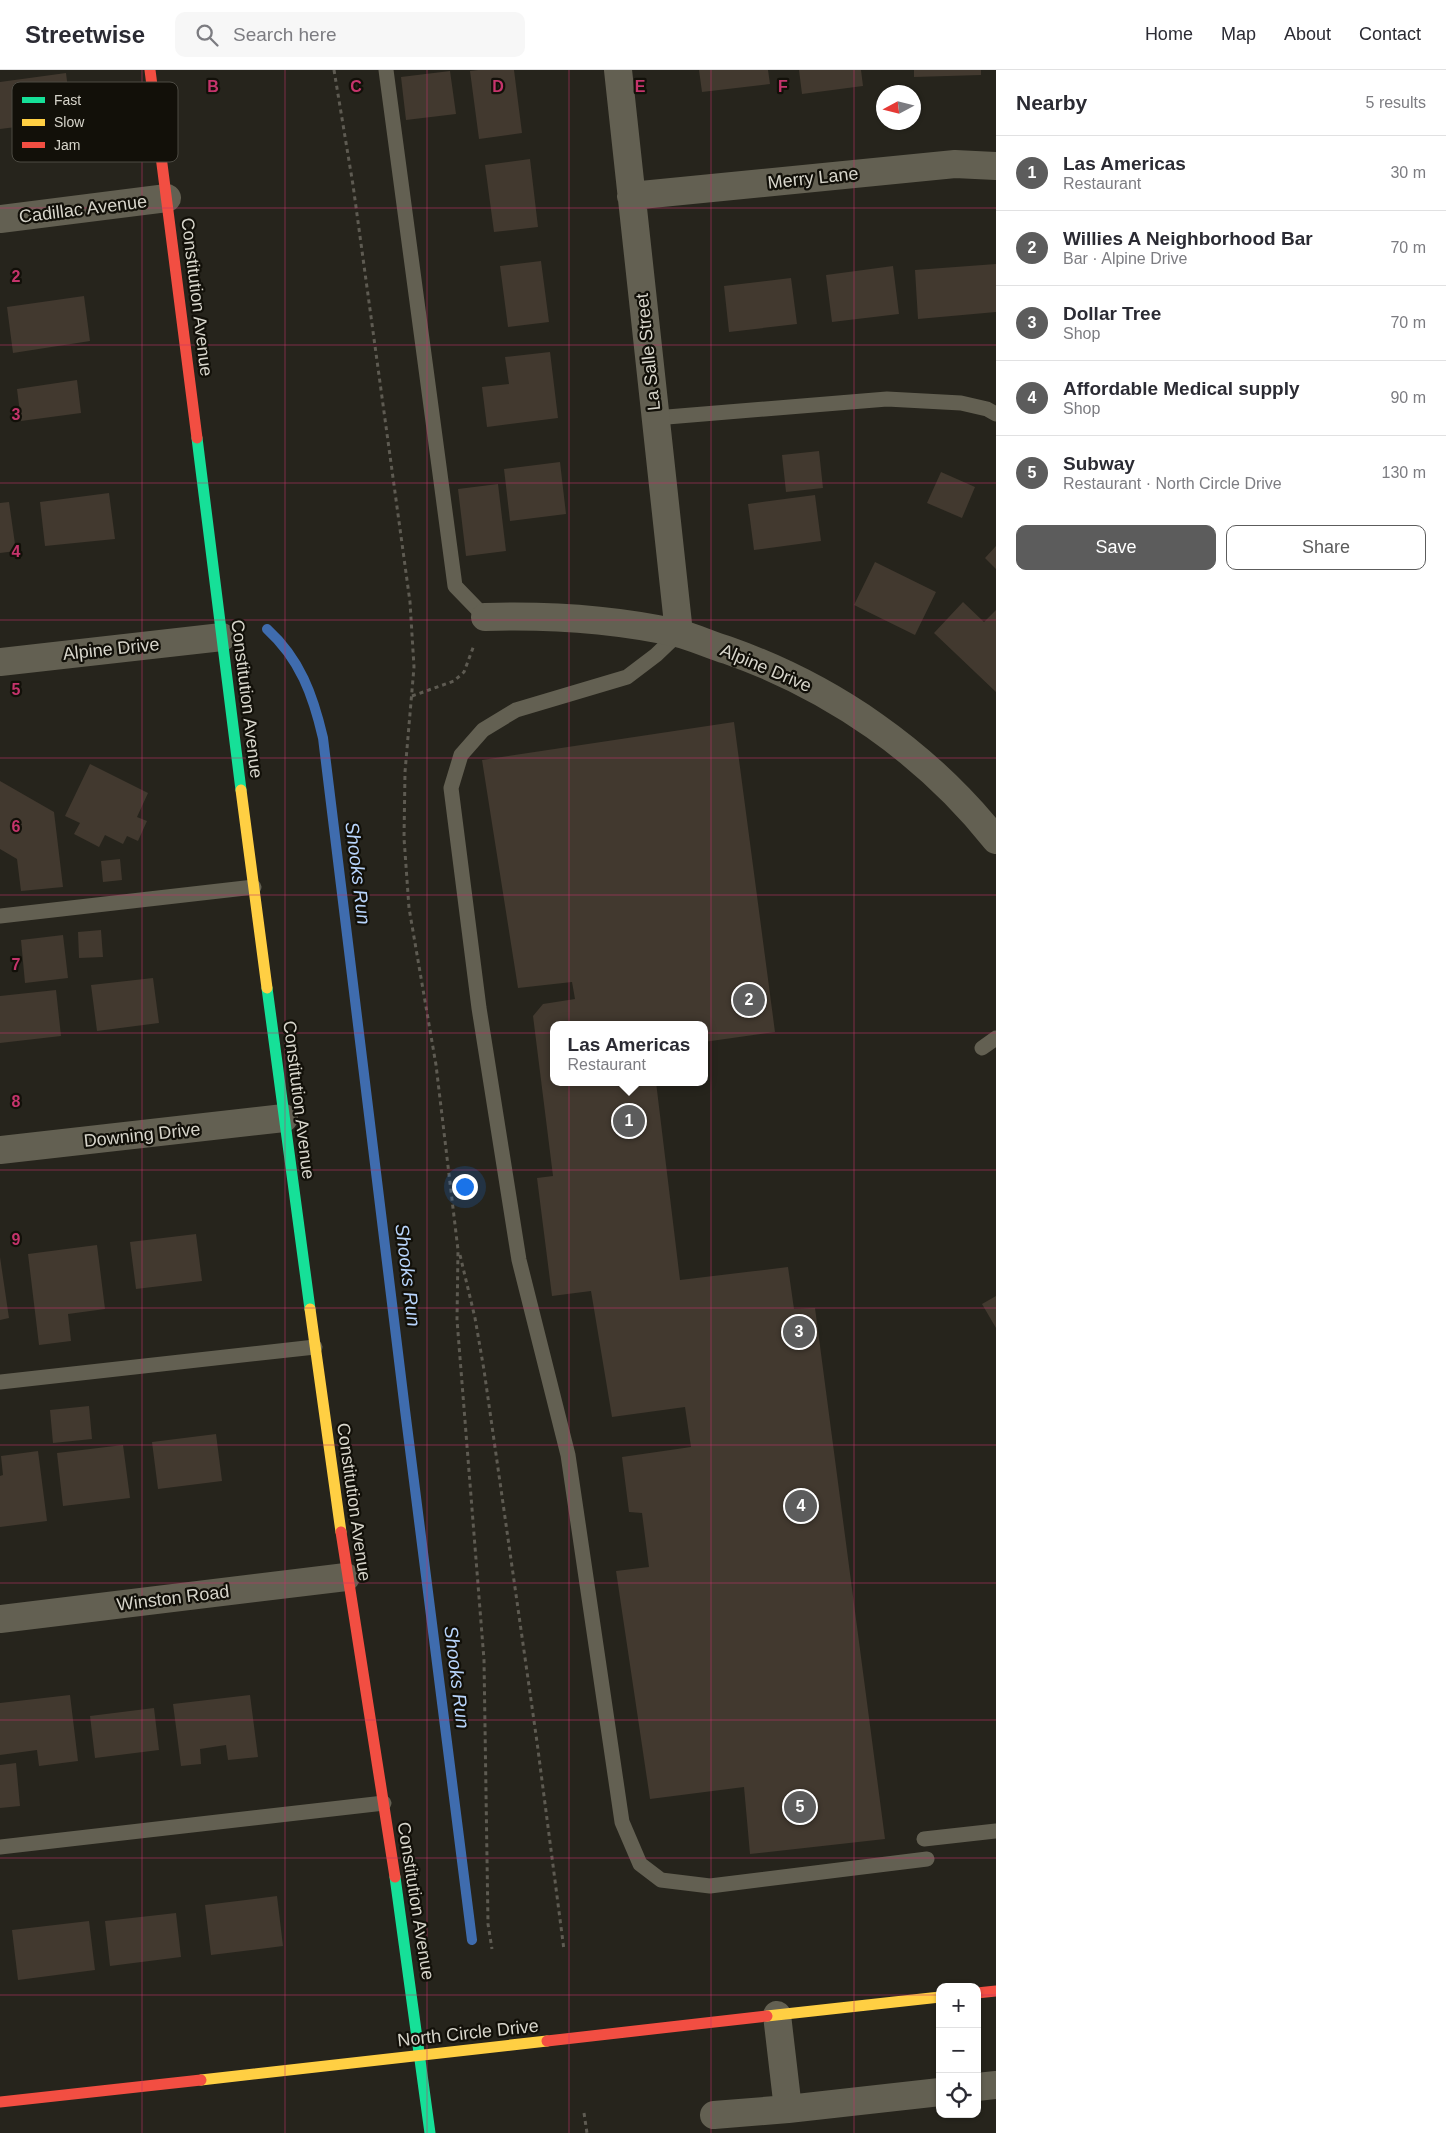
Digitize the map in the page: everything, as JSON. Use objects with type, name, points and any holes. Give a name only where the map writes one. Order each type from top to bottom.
[{"type":"main road","name":"Constitution Avenue","points":[[162,162],[284,1118],[346,1577],[384,1803],[422,2056],[430,2133]]},
{"type":"main road","points":[[981,1993],[996,1991]]},
{"type":"main road","name":"North Circle Drive","points":[[0,2102],[936,1997]]},
{"type":"street","name":"La Salle Street","points":[[618,70],[679,634]]},
{"type":"street","name":"Merry Lane","points":[[631,196],[956,164],[996,166]]},
{"type":"street","name":"Cadillac Avenue","points":[[0,219],[167,198]]},
{"type":"street","name":"Alpine Drive","points":[[485,617],[519,616],[613,621],[679,634],[753,660],[799,680],[849,708],[902,745],[950,788],[996,840]]},
{"type":"street","name":"Alpine Drive","points":[[0,662],[222,637]]},
{"type":"street","name":"Downing Drive","points":[[0,1150],[284,1118]]},
{"type":"street","name":"Winston Road","points":[[0,1619],[346,1577]]},
{"type":"street","points":[[777,2015],[788,2109]]},
{"type":"street","points":[[981,2087],[996,2085]]},
{"type":"street","points":[[714,2115],[788,2109],[936,2092]]},
{"type":"lane","points":[[386,70],[455,586],[485,617]]},
{"type":"lane","points":[[655,418],[887,399],[962,404],[987,409],[996,414]]},
{"type":"lane","points":[[679,634],[656,656],[627,677],[516,710],[483,730],[461,755],[451,788],[479,1008],[518,1251],[568,1455],[622,1822],[640,1864],[661,1880],[710,1886],[927,1859]]},
{"type":"lane","points":[[0,916],[254,887]]},
{"type":"lane","points":[[982,1048],[996,1038]]},
{"type":"lane","points":[[0,1382],[315,1347]]},
{"type":"lane","points":[[0,1847],[384,1803]]},
{"type":"lane","points":[[924,1839],[996,1831]]},
{"type":"path","points":[[334,70],[353,185],[410,602],[414,667],[405,772],[404,838],[409,908],[436,1065],[458,1250],[475,1318],[484,1370],[564,1950]]},
{"type":"path","points":[[412,696],[454,681],[464,672],[485,617]]},
{"type":"path","points":[[458,1250],[457,1320],[484,1660],[488,1924],[492,1949]]},
{"type":"path","points":[[584,2113],[586,2133]]},
{"type":"building","points":[[514,70],[522,133],[479,139],[470,71]]},
{"type":"building","points":[[699,70],[768,70],[770,84],[702,92]]},
{"type":"building","points":[[799,70],[861,70],[863,86],[802,94]]},
{"type":"building","points":[[914,70],[981,70],[981,75],[914,77]]},
{"type":"building","points":[[450,71],[456,114],[406,120],[401,77]]},
{"type":"building","points":[[66,73],[67,82],[12,82],[12,128],[0,129],[0,82]]},
{"type":"building","points":[[530,159],[538,227],[494,232],[485,165]]},
{"type":"building","points":[[541,261],[549,322],[508,327],[500,266]]},
{"type":"building","points":[[996,264],[996,312],[918,319],[915,270]]},
{"type":"building","points":[[893,266],[899,314],[832,322],[826,275]]},
{"type":"building","points":[[791,278],[797,324],[729,332],[724,286]]},
{"type":"building","points":[[84,296],[90,341],[13,353],[7,307]]},
{"type":"building","points":[[550,352],[558,418],[487,427],[482,387],[509,384],[505,357]]},
{"type":"building","points":[[77,380],[81,413],[21,421],[17,389]]},
{"type":"building","points":[[819,451],[823,488],[786,492],[782,455]]},
{"type":"building","points":[[560,462],[566,514],[510,521],[504,469]]},
{"type":"building","points":[[941,472],[975,487],[962,518],[927,503]]},
{"type":"building","points":[[498,484],[506,551],[466,556],[458,489]]},
{"type":"building","points":[[109,493],[115,539],[45,546],[40,502]]},
{"type":"building","points":[[815,495],[821,541],[754,550],[748,504]]},
{"type":"building","points":[[9,502],[16,551],[0,553],[0,503]]},
{"type":"building","points":[[996,546],[996,569],[985,558]]},
{"type":"building","points":[[875,562],[936,592],[915,635],[854,605]]},
{"type":"building","points":[[963,602],[984,622],[996,610],[996,692],[934,633]]},
{"type":"building","points":[[734,722],[775,1032],[708,1041],[708,1021],[550,1021],[550,1086],[656,1086],[680,1280],[788,1267],[794,1309],[815,1308],[885,1839],[750,1854],[744,1787],[650,1799],[616,1571],[649,1567],[642,1513],[629,1512],[622,1457],[691,1447],[685,1407],[612,1417],[591,1291],[552,1296],[537,1178],[553,1176],[533,1016],[543,1004],[575,999],[572,982],[518,988],[482,760]]},
{"type":"building","points":[[90,764],[148,793],[137,817],[147,821],[138,841],[127,836],[123,844],[105,835],[99,847],[74,834],[80,823],[65,816]]},
{"type":"building","points":[[0,781],[54,812],[63,887],[21,891],[17,859],[0,849]]},
{"type":"building","points":[[120,859],[122,880],[103,882],[101,861]]},
{"type":"building","points":[[101,930],[103,957],[79,958],[78,932]]},
{"type":"building","points":[[63,935],[68,978],[25,983],[21,940]]},
{"type":"building","points":[[153,978],[159,1023],[97,1031],[91,985]]},
{"type":"building","points":[[56,990],[61,1036],[0,1043],[0,996]]},
{"type":"building","points":[[196,1234],[202,1281],[136,1289],[130,1242]]},
{"type":"building","points":[[97,1245],[105,1309],[68,1314],[71,1341],[39,1345],[28,1254]]},
{"type":"building","points":[[0,1257],[9,1318],[0,1320]]},
{"type":"building","points":[[996,1296],[996,1328],[982,1304]]},
{"type":"building","points":[[89,1406],[92,1439],[53,1443],[50,1410]]},
{"type":"building","points":[[216,1434],[222,1481],[158,1489],[152,1442]]},
{"type":"building","points":[[123,1445],[130,1498],[63,1506],[57,1453]]},
{"type":"building","points":[[38,1451],[47,1521],[0,1527],[0,1476],[3,1475],[1,1456]]},
{"type":"building","points":[[70,1695],[78,1761],[39,1766],[37,1750],[0,1755],[0,1703]]},
{"type":"building","points":[[250,1695],[258,1757],[228,1760],[226,1745],[200,1749],[201,1764],[181,1766],[173,1704]]},
{"type":"building","points":[[154,1708],[159,1750],[95,1758],[90,1716]]},
{"type":"building","points":[[16,1763],[20,1806],[0,1808],[0,1765]]},
{"type":"building","points":[[277,1896],[283,1946],[211,1955],[205,1905]]},
{"type":"building","points":[[176,1913],[181,1957],[110,1966],[105,1921]]},
{"type":"building","points":[[89,1921],[95,1970],[18,1980],[12,1930]]},
{"type":"waterway","name":"Shooks Run","points":[[267,629],[297,665],[315,707],[323,738],[472,1940]]},
{"type":"traffic: fast","points":[[197,438],[241,790]]},
{"type":"traffic: fast","points":[[267,988],[310,1309]]},
{"type":"traffic: fast","points":[[395,1877],[430,2133]]},
{"type":"traffic: slow","points":[[241,790],[267,988]]},
{"type":"traffic: slow","points":[[310,1309],[341,1532]]},
{"type":"traffic: slow","points":[[767,2016],[936,1997]]},
{"type":"traffic: slow","points":[[201,2080],[547,2041]]},
{"type":"traffic: jam","points":[[150,70],[152,82]]},
{"type":"traffic: jam","points":[[162,162],[197,438]]},
{"type":"traffic: jam","points":[[341,1532],[395,1877]]},
{"type":"traffic: jam","points":[[981,1993],[996,1991]]},
{"type":"traffic: jam","points":[[547,2041],[767,2016]]},
{"type":"traffic: jam","points":[[0,2102],[201,2080]]},
{"type":"place","name":"Willies A Neighborhood Bar","points":[[749,1000]]},
{"type":"place","name":"Las Americas","points":[[629,1121]]},
{"type":"place","name":"Dollar Tree","points":[[799,1332]]},
{"type":"place","name":"Affordable Medical supply","points":[[801,1506]]},
{"type":"place","name":"Subway","points":[[800,1807]]}]
